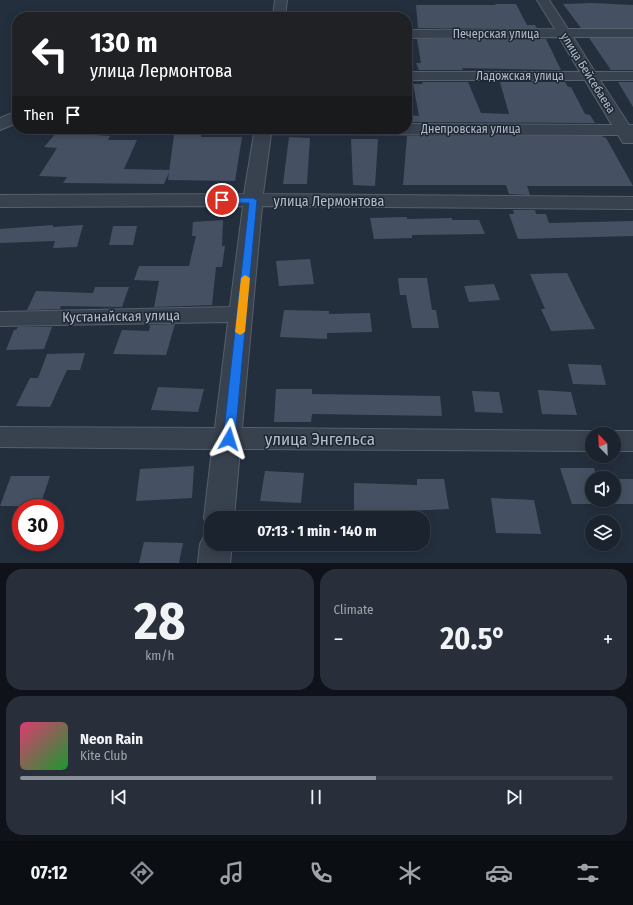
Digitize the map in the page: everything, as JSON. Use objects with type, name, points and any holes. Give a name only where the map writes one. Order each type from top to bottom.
[{"type":"street","points":[[280,12],[281,0]]},
{"type":"street","name":"улица Бейсебаева","points":[[543,0],[590,76],[628,130],[633,145]]},
{"type":"street","name":"Печерская улица","points":[[412,34],[633,33]]},
{"type":"street","name":"Ладожская улица","points":[[412,76],[633,76]]},
{"type":"street","points":[[0,126],[12,119]]},
{"type":"street","points":[[0,126],[12,127]]},
{"type":"street","name":"Днепровская улица","points":[[412,129],[628,130]]},
{"type":"street","points":[[220,511],[229,439],[253,200],[262,134]]},
{"type":"street","name":"улица Лермонтова","points":[[0,201],[253,200],[633,203]]},
{"type":"street","name":"Кустанайская улица","points":[[0,319],[242,314]]},
{"type":"street","name":"улица Энгельса","points":[[0,437],[585,441]]},
{"type":"street","points":[[621,441],[633,441]]},
{"type":"street","points":[[214,563],[215,551]]},
{"type":"building","points":[[592,3],[633,5],[633,28],[581,28],[563,4]]},
{"type":"building","points":[[495,4],[516,4],[527,25],[535,25],[537,28],[418,28],[416,5],[496,5]]},
{"type":"building","points":[[589,38],[633,38],[633,70],[611,70]]},
{"type":"building","points":[[417,39],[546,39],[561,70],[462,68],[463,70],[419,70],[416,63],[421,63]]},
{"type":"building","points":[[422,82],[468,82],[481,113],[509,114],[500,82],[565,82],[568,87],[571,87],[585,114],[590,115],[595,123],[412,122],[412,115],[419,116],[413,84],[423,84]]},
{"type":"building","points":[[618,82],[633,82],[633,107]]},
{"type":"building","points":[[55,134],[110,136],[108,140],[137,140],[124,169],[170,170],[164,184],[63,183],[67,177],[39,176],[57,148],[44,147]]},
{"type":"building","points":[[201,134],[201,137],[242,137],[235,181],[168,180],[174,135]]},
{"type":"building","points":[[407,136],[601,136],[606,138],[633,186],[527,186],[530,195],[509,194],[506,185],[403,185]]},
{"type":"building","points":[[289,137],[310,138],[307,184],[283,184]]},
{"type":"building","points":[[351,139],[378,139],[375,186],[353,185]]},
{"type":"building","points":[[513,210],[535,210],[536,214],[546,214],[549,223],[633,221],[633,236],[518,239],[509,214],[514,214]]},
{"type":"building","points":[[407,217],[407,219],[452,218],[452,220],[479,220],[485,234],[412,235],[412,238],[374,239],[370,218]]},
{"type":"building","points":[[223,220],[222,246],[225,246],[222,267],[216,267],[212,305],[154,307],[159,281],[134,280],[139,266],[189,266],[196,236],[192,236],[193,222]]},
{"type":"building","points":[[53,225],[53,227],[83,225],[77,247],[53,248],[55,241],[0,243],[0,229]]},
{"type":"building","points":[[113,226],[137,226],[133,245],[109,245]]},
{"type":"building","points":[[310,259],[314,284],[279,286],[276,261]]},
{"type":"building","points":[[567,273],[595,329],[551,331],[541,309],[545,309],[530,274]]},
{"type":"building","points":[[398,278],[427,278],[432,310],[436,310],[439,328],[412,328],[406,295],[400,295]]},
{"type":"building","points":[[494,284],[500,300],[469,302],[464,286]]},
{"type":"building","points":[[95,287],[129,287],[122,307],[61,306],[60,309],[27,310],[36,291],[93,293]]},
{"type":"building","points":[[284,310],[329,311],[329,314],[370,313],[372,332],[327,333],[327,339],[280,337]]},
{"type":"building","points":[[175,324],[166,355],[113,354],[122,330],[149,331],[150,325]]},
{"type":"building","points":[[18,327],[52,327],[44,349],[6,350],[14,330]]},
{"type":"building","points":[[85,353],[80,370],[67,370],[50,407],[16,406],[30,378],[38,378],[47,354]]},
{"type":"building","points":[[568,364],[601,365],[606,385],[573,384]]},
{"type":"building","points":[[158,387],[204,389],[198,412],[151,410]]},
{"type":"building","points":[[276,389],[312,389],[312,394],[440,396],[442,416],[312,414],[311,422],[274,422]]},
{"type":"building","points":[[538,390],[571,392],[577,415],[542,414]]},
{"type":"building","points":[[472,391],[499,392],[503,413],[475,412]]},
{"type":"building","points":[[194,466],[192,498],[136,501],[140,469]]},
{"type":"building","points":[[560,468],[594,468],[595,471],[585,471],[585,504],[572,504]]},
{"type":"building","points":[[265,471],[304,473],[301,503],[260,501]]},
{"type":"building","points":[[11,476],[50,476],[42,499],[12,499],[12,506],[0,506]]},
{"type":"building","points":[[417,479],[444,479],[449,509],[407,511],[354,510],[354,483],[417,485]]},
{"type":"building","points":[[621,479],[633,479],[633,504],[621,504]]},
{"type":"building","points":[[491,498],[534,500],[541,534],[496,533]]},
{"type":"building","points":[[144,542],[183,543],[179,563],[139,563]]},
{"type":"slow traffic","points":[[240,332],[245,278]]},
{"type":"route","points":[[222,200],[253,200],[229,439]]}]
